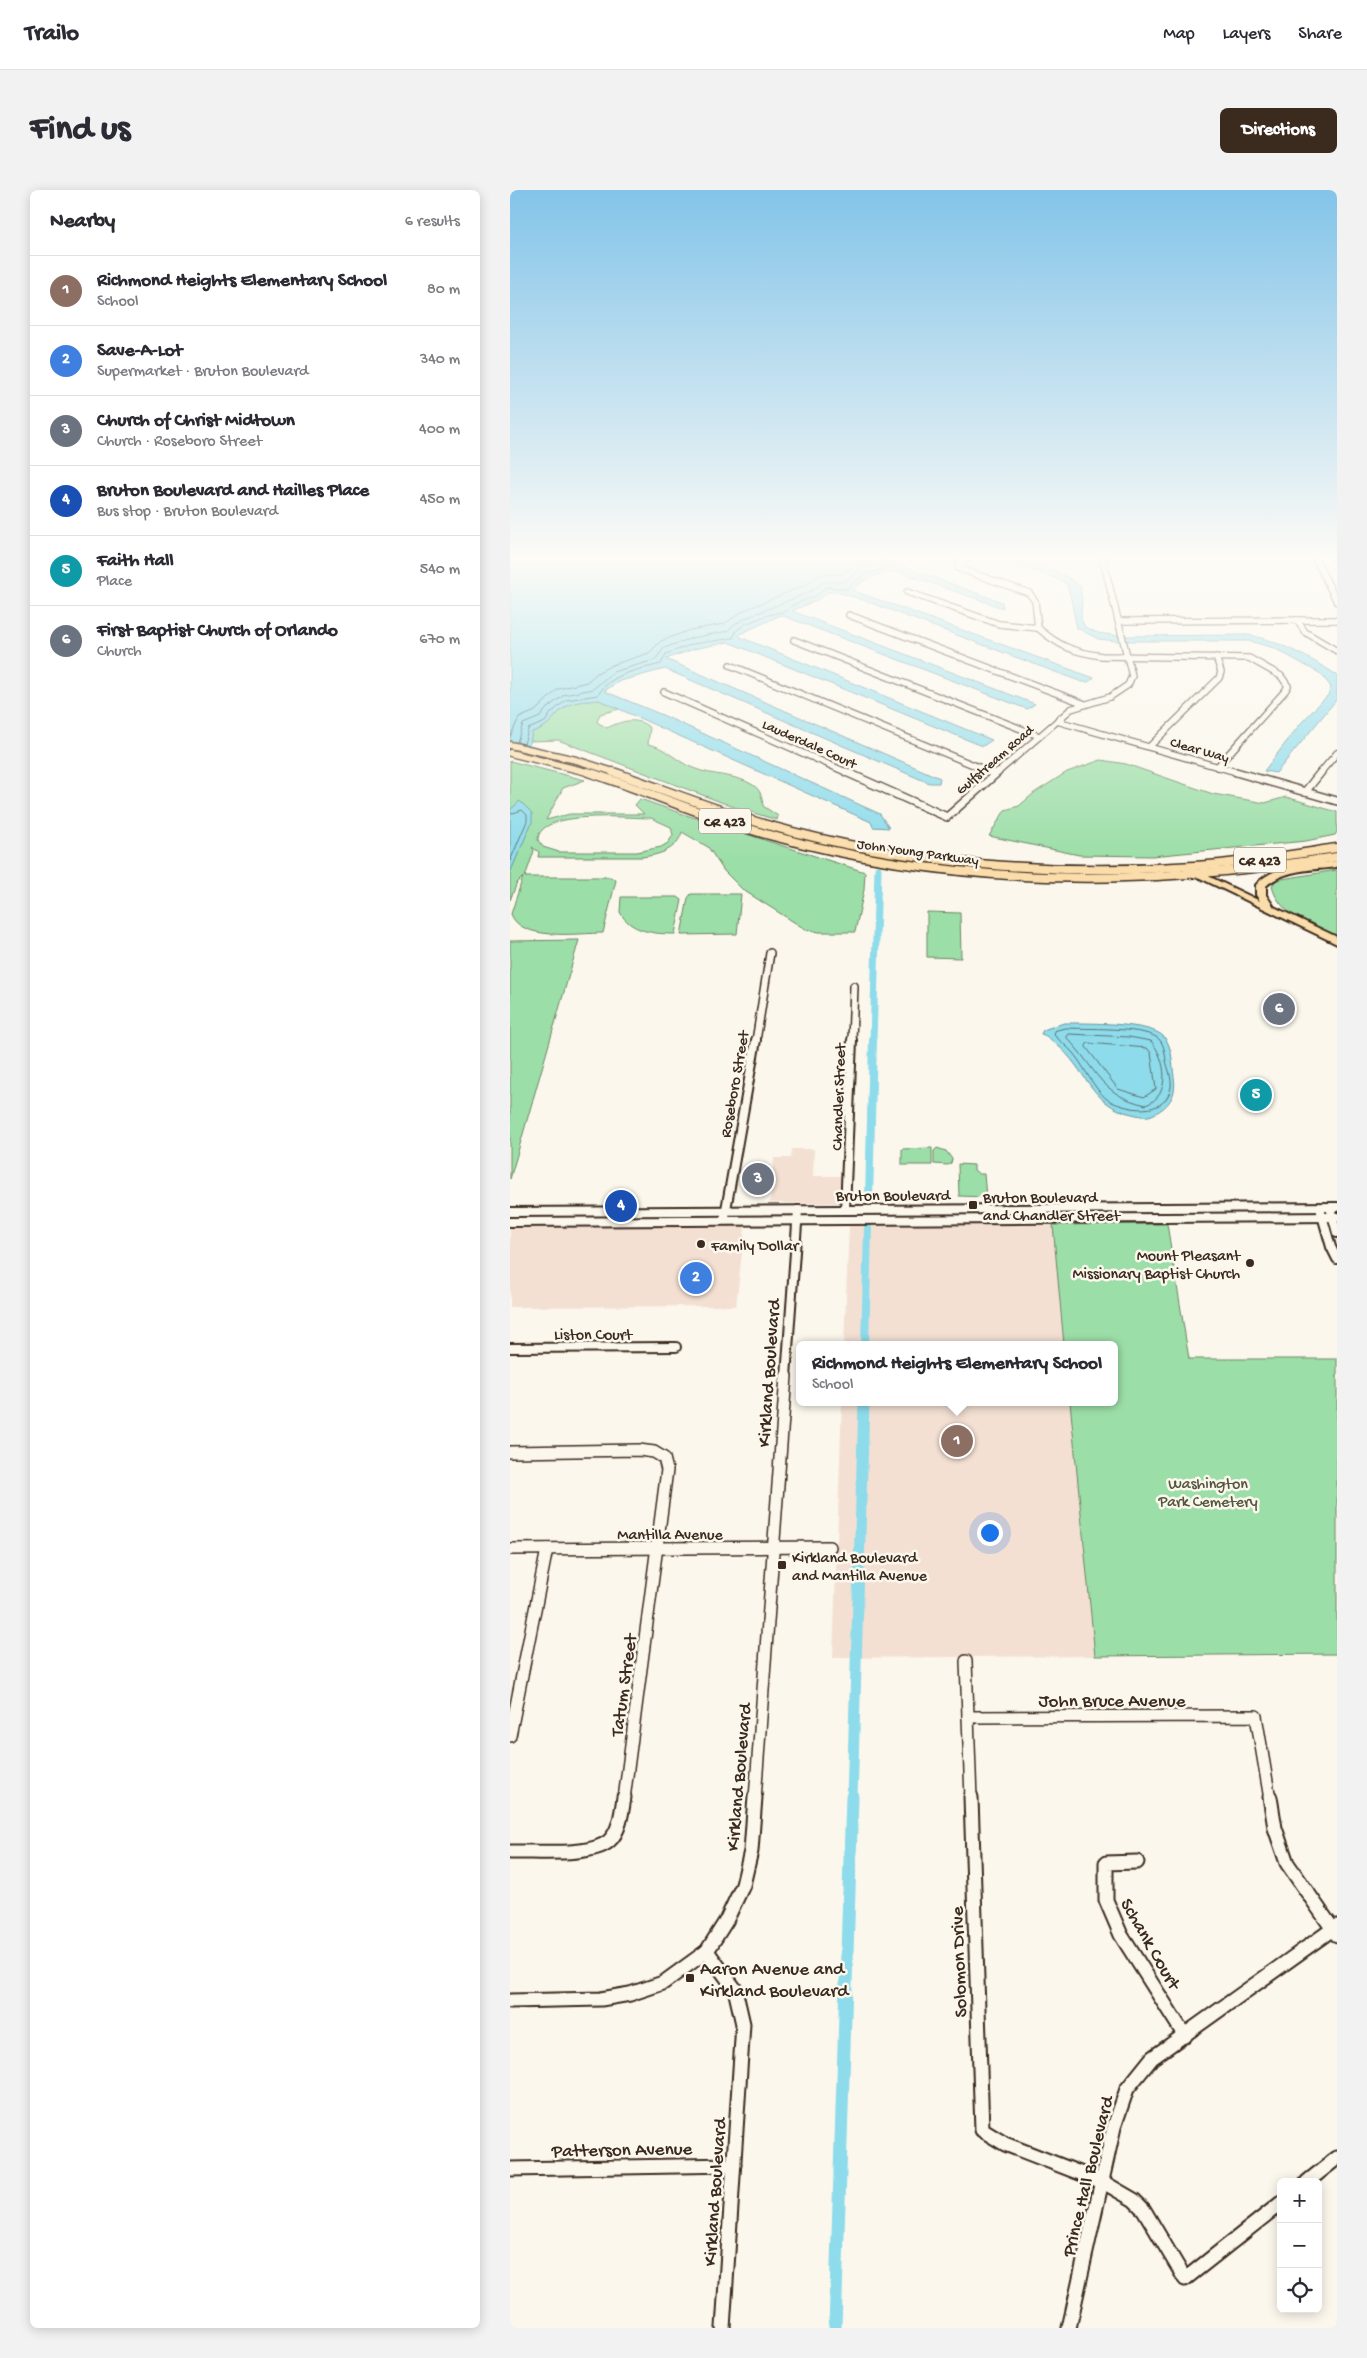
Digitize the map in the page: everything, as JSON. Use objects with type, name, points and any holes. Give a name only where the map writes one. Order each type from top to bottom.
[{"type":"highway","points":[[1272,910],[1263,900],[1260,893],[1262,885],[1269,877],[1284,871],[1337,864]]},
{"type":"highway","points":[[1182,867],[1337,942]]},
{"type":"main road","name":"John Young Parkway","points":[[510,745],[538,750],[614,771],[766,824],[876,849],[955,861],[1030,867],[1132,869],[1182,867],[1266,859],[1337,848]]},
{"type":"main road","name":"John Young Parkway","points":[[510,753],[592,773],[756,831],[822,848],[873,858],[961,870],[1045,877],[1128,878],[1200,875],[1261,869],[1337,857]]},
{"type":"street","points":[[844,660],[1039,736]]},
{"type":"street","points":[[968,660],[1085,704]]},
{"type":"street","name":"Gulfstream Road","points":[[947,817],[994,774],[1071,709],[1110,697],[1128,685],[1132,676],[1127,660]]},
{"type":"street","points":[[1152,746],[1219,678],[1221,672],[1217,660]]},
{"type":"street","points":[[1219,765],[1288,686],[1282,676],[1252,660]]},
{"type":"street","points":[[730,664],[994,774]]},
{"type":"street","name":"Lauderdale Court","points":[[664,692],[947,817]]},
{"type":"street","name":"Clear Way","points":[[1059,719],[1307,790],[1337,796]]},
{"type":"street","points":[[1307,790],[1337,753]]},
{"type":"street","name":"Clear Way","points":[[1307,790],[1337,802]]},
{"type":"street","name":"Roseboro Street","points":[[724,1220],[750,1079],[770,953]]},
{"type":"street","name":"Chandler Street","points":[[845,1210],[854,986]]},
{"type":"street","points":[[1319,1207],[1331,1247],[1337,1260]]},
{"type":"street","points":[[1333,1207],[1337,1232]]},
{"type":"street","name":"Bruton Boulevard","points":[[510,1222],[724,1220],[845,1210],[1333,1207]]},
{"type":"street","points":[[1039,1208],[1040,1218]]},
{"type":"street","points":[[1196,1208],[1198,1217]]},
{"type":"street","name":"Bruton Boulevard","points":[[510,1212],[726,1210],[797,1215],[1040,1218],[1335,1217]]},
{"type":"street","points":[[604,1221],[606,1211]]},
{"type":"street","points":[[532,1222],[535,1212]]},
{"type":"street","name":"Kirkland Boulevard","points":[[723,2328],[743,2024],[736,1989],[707,1951],[726,1921],[743,1885],[751,1851],[797,1215]]},
{"type":"street","name":"Liston Court","points":[[510,1348],[676,1347]]},
{"type":"street","name":"Tatum Street","points":[[510,1452],[639,1450],[654,1452],[664,1458],[667,1470],[622,1813],[615,1834],[606,1844],[585,1849],[510,1852]]},
{"type":"street","name":"Mantilla Avenue","points":[[510,1549],[830,1547]]},
{"type":"street","points":[[510,1736],[547,1549]]},
{"type":"street","name":"Solomon Drive","points":[[966,1661],[982,2130],[1005,2144],[1103,2182]]},
{"type":"street","name":"John Bruce Avenue","points":[[968,1717],[1256,1716],[1274,1828],[1287,1863],[1336,1930]]},
{"type":"street","name":"Schank Court","points":[[1137,1862],[1106,1863],[1106,1900],[1121,1935],[1185,2036]]},
{"type":"street","name":"Prince Hall Boulevard","points":[[1069,2328],[1114,2127],[1127,2089],[1152,2058],[1336,1930]]},
{"type":"street","points":[[510,2001],[601,1999],[630,1994],[663,1983],[707,1951]]},
{"type":"street","points":[[1312,2178],[1337,2158]]},
{"type":"street","name":"Patterson Avenue","points":[[510,2168],[734,2165]]},
{"type":"street","points":[[1103,2182],[1134,2200],[1144,2210],[1185,2280],[1277,2206]]},
{"type":"shaded area","points":[[792,1149],[814,1149],[813,1176],[852,1176],[851,1203],[770,1203],[774,1158],[791,1158]]},
{"type":"shaded area","points":[[1053,1225],[1064,1341],[844,1341],[849,1226]]},
{"type":"shaded area","points":[[745,1226],[736,1306],[510,1307],[510,1228]]},
{"type":"shaded area","points":[[842,1406],[1070,1406],[1095,1656],[833,1658]]},
{"type":"green space","points":[[599,700],[619,709],[600,714],[597,722],[607,728],[629,721],[645,724],[650,728],[648,744],[660,748],[681,762],[700,771],[739,779],[753,785],[761,794],[763,806],[778,816],[777,820],[734,807],[558,740],[530,741],[531,732],[544,727],[570,704]]},
{"type":"green space","points":[[1101,760],[1126,764],[1213,794],[1265,803],[1286,797],[1337,812],[1337,832],[1335,835],[1306,841],[1152,856],[1079,855],[989,836],[1005,810],[1019,806],[1034,793],[1067,772]]},
{"type":"green space","points":[[510,761],[585,780],[563,788],[546,820],[570,814],[644,814],[635,805],[640,799],[865,872],[864,890],[855,932],[819,932],[805,929],[743,890],[724,871],[708,847],[682,832],[680,838],[672,847],[655,855],[642,857],[538,857],[539,852],[532,847],[534,851],[525,877],[610,877],[616,880],[603,933],[552,934],[526,929],[517,923],[511,914],[523,877],[517,883],[510,900]],"holes":[[[586,817],[651,818],[671,827],[673,835],[668,843],[661,847],[637,852],[559,852],[543,847],[538,840],[542,830],[553,823]]]},
{"type":"green space","points":[[1337,870],[1337,943],[1289,913],[1276,896],[1272,886],[1276,880]]},
{"type":"green space","points":[[691,894],[741,894],[737,934],[681,935],[688,898]]},
{"type":"green space","points":[[621,897],[678,897],[682,900],[675,934],[644,931],[630,924],[620,912]]},
{"type":"green space","points":[[927,912],[960,913],[961,958],[927,957]]},
{"type":"green space","points":[[579,940],[510,1179],[510,941]]},
{"type":"green space","points":[[932,1148],[932,1165],[902,1165],[902,1149]]},
{"type":"green space","points":[[937,1148],[946,1151],[952,1159],[951,1163],[948,1165],[934,1164],[934,1151]]},
{"type":"green space","points":[[958,1164],[974,1165],[974,1170],[979,1174],[984,1174],[986,1197],[959,1196]]},
{"type":"green space","name":"Washington Park Cemetery","points":[[1167,1224],[1189,1359],[1337,1359],[1337,1654],[1095,1656],[1070,1406],[1118,1406],[1118,1341],[1064,1341],[1053,1225]]},
{"type":"water","points":[[510,660],[668,660],[940,778],[939,783],[929,783],[665,669],[620,681],[604,691],[660,714],[880,814],[889,828],[873,827],[871,822],[599,700],[570,704],[544,727],[532,732],[530,743],[520,755],[510,756]]},
{"type":"water","points":[[772,660],[796,660],[992,740],[983,746]]},
{"type":"water","points":[[898,660],[919,660],[1035,704],[1027,709]]},
{"type":"water","points":[[1023,660],[1044,660],[1094,678],[1088,682],[1082,682]]},
{"type":"water","points":[[1295,660],[1310,660],[1337,675],[1337,699],[1276,773],[1264,771],[1301,723],[1328,695],[1331,687],[1321,674]]},
{"type":"water","points":[[520,801],[532,813],[532,822],[510,873],[510,810]]},
{"type":"water","points":[[1064,1023],[1101,1023],[1132,1026],[1157,1032],[1167,1041],[1171,1051],[1175,1083],[1171,1099],[1160,1111],[1146,1116],[1118,1110],[1107,1103],[1098,1095],[1066,1054],[1049,1038],[1041,1034],[1043,1030]]},
{"type":"waterway","points":[[873,1041],[878,869]]},
{"type":"waterway","points":[[869,1199],[873,1040]]},
{"type":"waterway","points":[[865,1341],[868,1228]]},
{"type":"waterway","points":[[852,1799],[864,1406]]},
{"type":"waterway","points":[[835,2328],[852,1797]]},
{"type":"place","name":"First Baptist Church of Orlando","points":[[1279,1009]]},
{"type":"place","name":"Faith Hall","points":[[1256,1095]]},
{"type":"place","name":"Church of Christ Midtown","points":[[758,1179]]},
{"type":"place","name":"Bruton Boulevard and Chandler Street","points":[[973,1205]]},
{"type":"place","name":"Bruton Boulevard and Hailles Place","points":[[621,1206]]},
{"type":"place","name":"Family Dollar","points":[[701,1244]]},
{"type":"place","name":"Mount Pleasant Missionary Baptist Church","points":[[1250,1263]]},
{"type":"place","name":"Save-A-Lot","points":[[696,1278]]},
{"type":"place","name":"Richmond Heights Elementary School","points":[[957,1441]]},
{"type":"place","name":"Kirkland Boulevard and Mantilla Avenue","points":[[782,1565]]},
{"type":"place","name":"Aaron Avenue and Kirkland Boulevard","points":[[690,1978]]}]
